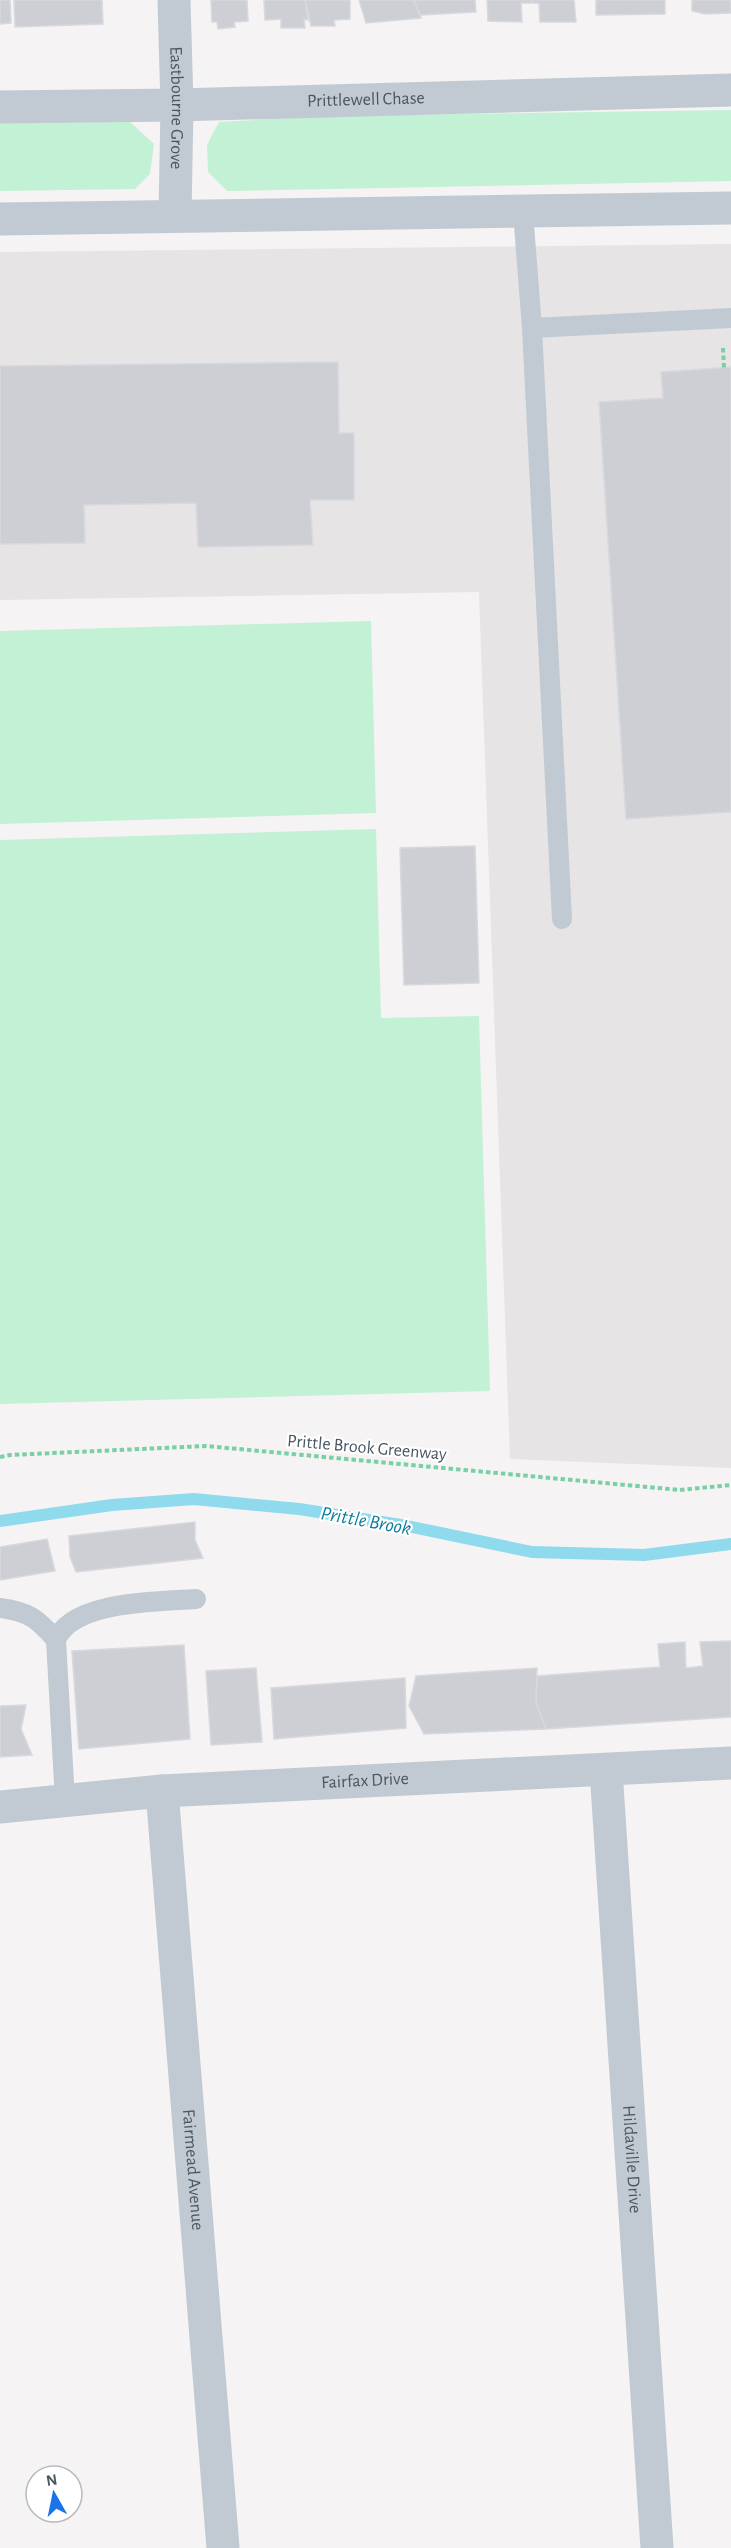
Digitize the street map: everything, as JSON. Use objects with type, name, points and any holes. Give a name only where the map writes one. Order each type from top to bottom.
[{"type":"street","name":"Eastbourne Grove","points":[[174,0],[177,105],[175,216]]},
{"type":"street","name":"Prittlewell Chase","points":[[0,107],[177,105],[731,90]]},
{"type":"street","points":[[0,219],[731,208]]},
{"type":"street","name":"Fairfax Drive","points":[[0,1807],[162,1791],[731,1763]]},
{"type":"street","name":"Hildaville Drive","points":[[606,1770],[657,2548]]},
{"type":"street","name":"Fairmead Avenue","points":[[162,1791],[223,2548]]},
{"type":"lane","points":[[523,212],[532,328],[562,919]]},
{"type":"lane","points":[[532,328],[731,318]]},
{"type":"lane","points":[[65,1801],[56,1640],[60,1629],[93,1611],[111,1607],[196,1599]]},
{"type":"lane","points":[[0,1608],[21,1611],[39,1620],[56,1640]]},
{"type":"path","name":"Prittle Brook Greenway","points":[[0,1457],[206,1446],[680,1490],[731,1485]]},
{"type":"shaded area","points":[[731,244],[731,1468],[510,1459],[479,592],[0,600],[0,252]]},
{"type":"green space","points":[[731,110],[731,181],[227,191],[208,172],[207,145],[219,122],[327,116]]},
{"type":"green space","points":[[128,120],[154,144],[150,174],[135,189],[0,191],[0,123]]},
{"type":"green space","points":[[371,621],[376,813],[0,824],[0,631]]},
{"type":"green space","points":[[376,829],[381,1018],[479,1016],[490,1391],[0,1404],[0,840]]},
{"type":"building","points":[[0,0],[10,0],[11,23],[0,24]]},
{"type":"building","points":[[14,0],[102,0],[103,24],[15,27]]},
{"type":"building","points":[[211,0],[247,0],[248,21],[234,22],[235,27],[218,29],[217,22],[212,22]]},
{"type":"building","points":[[264,0],[305,0],[308,20],[304,19],[305,28],[281,28],[281,19],[265,20]]},
{"type":"building","points":[[305,0],[350,0],[350,19],[334,20],[335,26],[311,26]]},
{"type":"building","points":[[359,0],[414,0],[421,18],[366,23]]},
{"type":"building","points":[[414,0],[475,0],[476,12],[420,15]]},
{"type":"building","points":[[487,0],[532,0],[533,3],[521,3],[522,22],[488,21]]},
{"type":"building","points":[[532,0],[574,0],[576,22],[540,22],[539,3],[533,3]]},
{"type":"building","points":[[596,0],[665,0],[665,14],[596,15]]},
{"type":"building","points":[[692,0],[731,0],[731,13],[705,14],[692,11]]},
{"type":"building","points":[[338,362],[339,433],[354,433],[354,500],[310,500],[313,545],[198,547],[196,503],[84,505],[85,543],[0,544],[0,366]]},
{"type":"building","points":[[731,367],[731,812],[626,819],[599,402],[663,398],[661,372]]},
{"type":"building","points":[[475,846],[479,983],[404,985],[400,848]]},
{"type":"building","points":[[195,1522],[195,1540],[203,1558],[76,1572],[70,1557],[69,1536]]},
{"type":"building","points":[[47,1539],[55,1571],[0,1580],[0,1547]]},
{"type":"building","points":[[731,1641],[731,1717],[546,1729],[536,1702],[537,1676],[660,1667],[658,1644],[685,1642],[686,1668],[703,1666],[700,1642]]},
{"type":"building","points":[[184,1645],[190,1739],[79,1749],[72,1651]]},
{"type":"building","points":[[256,1668],[262,1742],[211,1745],[206,1671]]},
{"type":"building","points":[[537,1668],[536,1702],[546,1729],[424,1734],[409,1706],[416,1676]]},
{"type":"building","points":[[405,1678],[406,1728],[274,1739],[271,1688]]},
{"type":"building","points":[[26,1705],[21,1729],[32,1755],[0,1757],[0,1706]]},
{"type":"waterway","name":"Prittle Brook","points":[[0,1521],[112,1505],[194,1499],[299,1509],[407,1526],[532,1552],[644,1555],[731,1544]]}]
